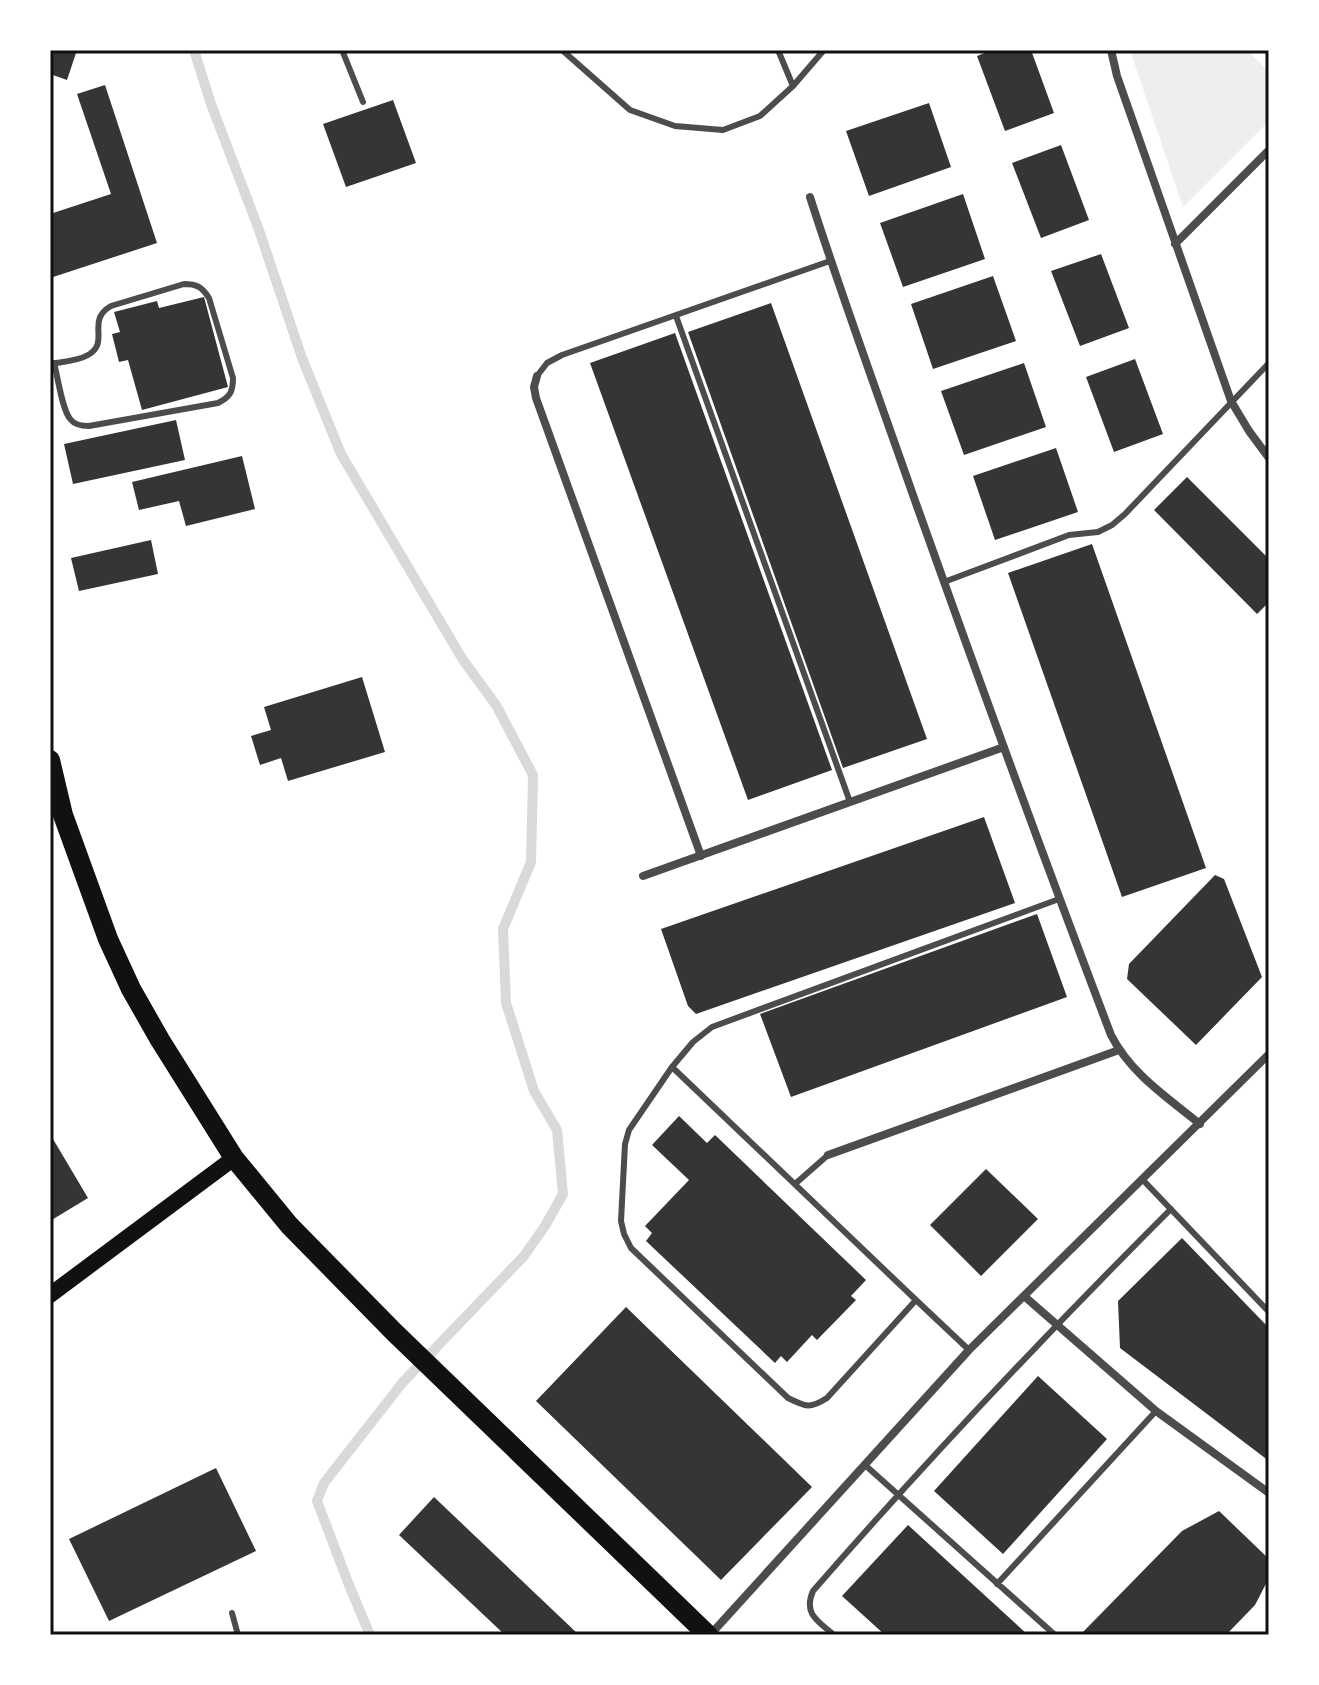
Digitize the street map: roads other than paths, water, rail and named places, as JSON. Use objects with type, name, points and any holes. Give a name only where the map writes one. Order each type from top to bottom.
[{"type":"main road","points":[[50,760],[56,818],[131,989],[234,1158],[289,1225],[394,1332],[709,1635]]},
{"type":"main road","points":[[50,1295],[234,1158]]},
{"type":"street","points":[[1111,50],[1117,76],[1231,401],[1269,458]]},
{"type":"street","points":[[1175,244],[1269,150]]},
{"type":"street","points":[[810,197],[944,582],[1111,1035],[1119,1050],[1139,1073],[1200,1124]]},
{"type":"street","points":[[537,376],[534,387],[536,398],[701,856]]},
{"type":"street","points":[[643,876],[1004,747]]},
{"type":"street","points":[[828,1155],[1119,1050]]},
{"type":"street","points":[[709,1635],[969,1350],[1269,1054]]},
{"type":"street","points":[[1024,1296],[1156,1411],[1269,1493]]},
{"type":"lane","points":[[342,50],[363,102]]},
{"type":"lane","points":[[562,50],[630,110],[675,126],[723,130],[760,116],[793,86],[824,50]]},
{"type":"lane","points":[[778,50],[793,86]]},
{"type":"lane","points":[[537,376],[547,363],[562,355],[830,261]]},
{"type":"lane","points":[[184,284],[194,284],[204,289],[209,298],[233,378],[233,390],[227,399],[218,403],[89,426],[79,425],[70,420],[66,412],[52,364],[83,358],[92,353],[98,345],[99,319],[103,311],[111,306],[184,284]]},
{"type":"lane","points":[[676,316],[850,802]]},
{"type":"lane","points":[[944,582],[1069,535],[1098,532],[1112,525],[1269,363]]},
{"type":"lane","points":[[916,1300],[827,1398],[815,1406],[803,1405],[788,1398],[631,1248],[624,1234],[621,1208],[626,1137],[672,1067],[693,1042],[712,1027],[1059,899]]},
{"type":"lane","points":[[672,1067],[969,1350]]},
{"type":"lane","points":[[795,1184],[828,1155]]},
{"type":"lane","points":[[1142,1179],[1269,1312]]},
{"type":"lane","points":[[834,1635],[810,1610],[809,1600],[813,1591],[897,1494],[1056,1324],[1171,1209]]},
{"type":"lane","points":[[997,1584],[1156,1411]]},
{"type":"lane","points":[[865,1465],[1055,1635]]},
{"type":"lane","points":[[232,1613],[238,1635]]},
{"type":"waterway","points":[[194,50],[302,358],[341,454],[463,660],[496,705],[533,775],[531,862],[503,929],[506,1003],[534,1091],[557,1130],[563,1194],[524,1256],[403,1382],[324,1483],[317,1501],[370,1635]]}]
